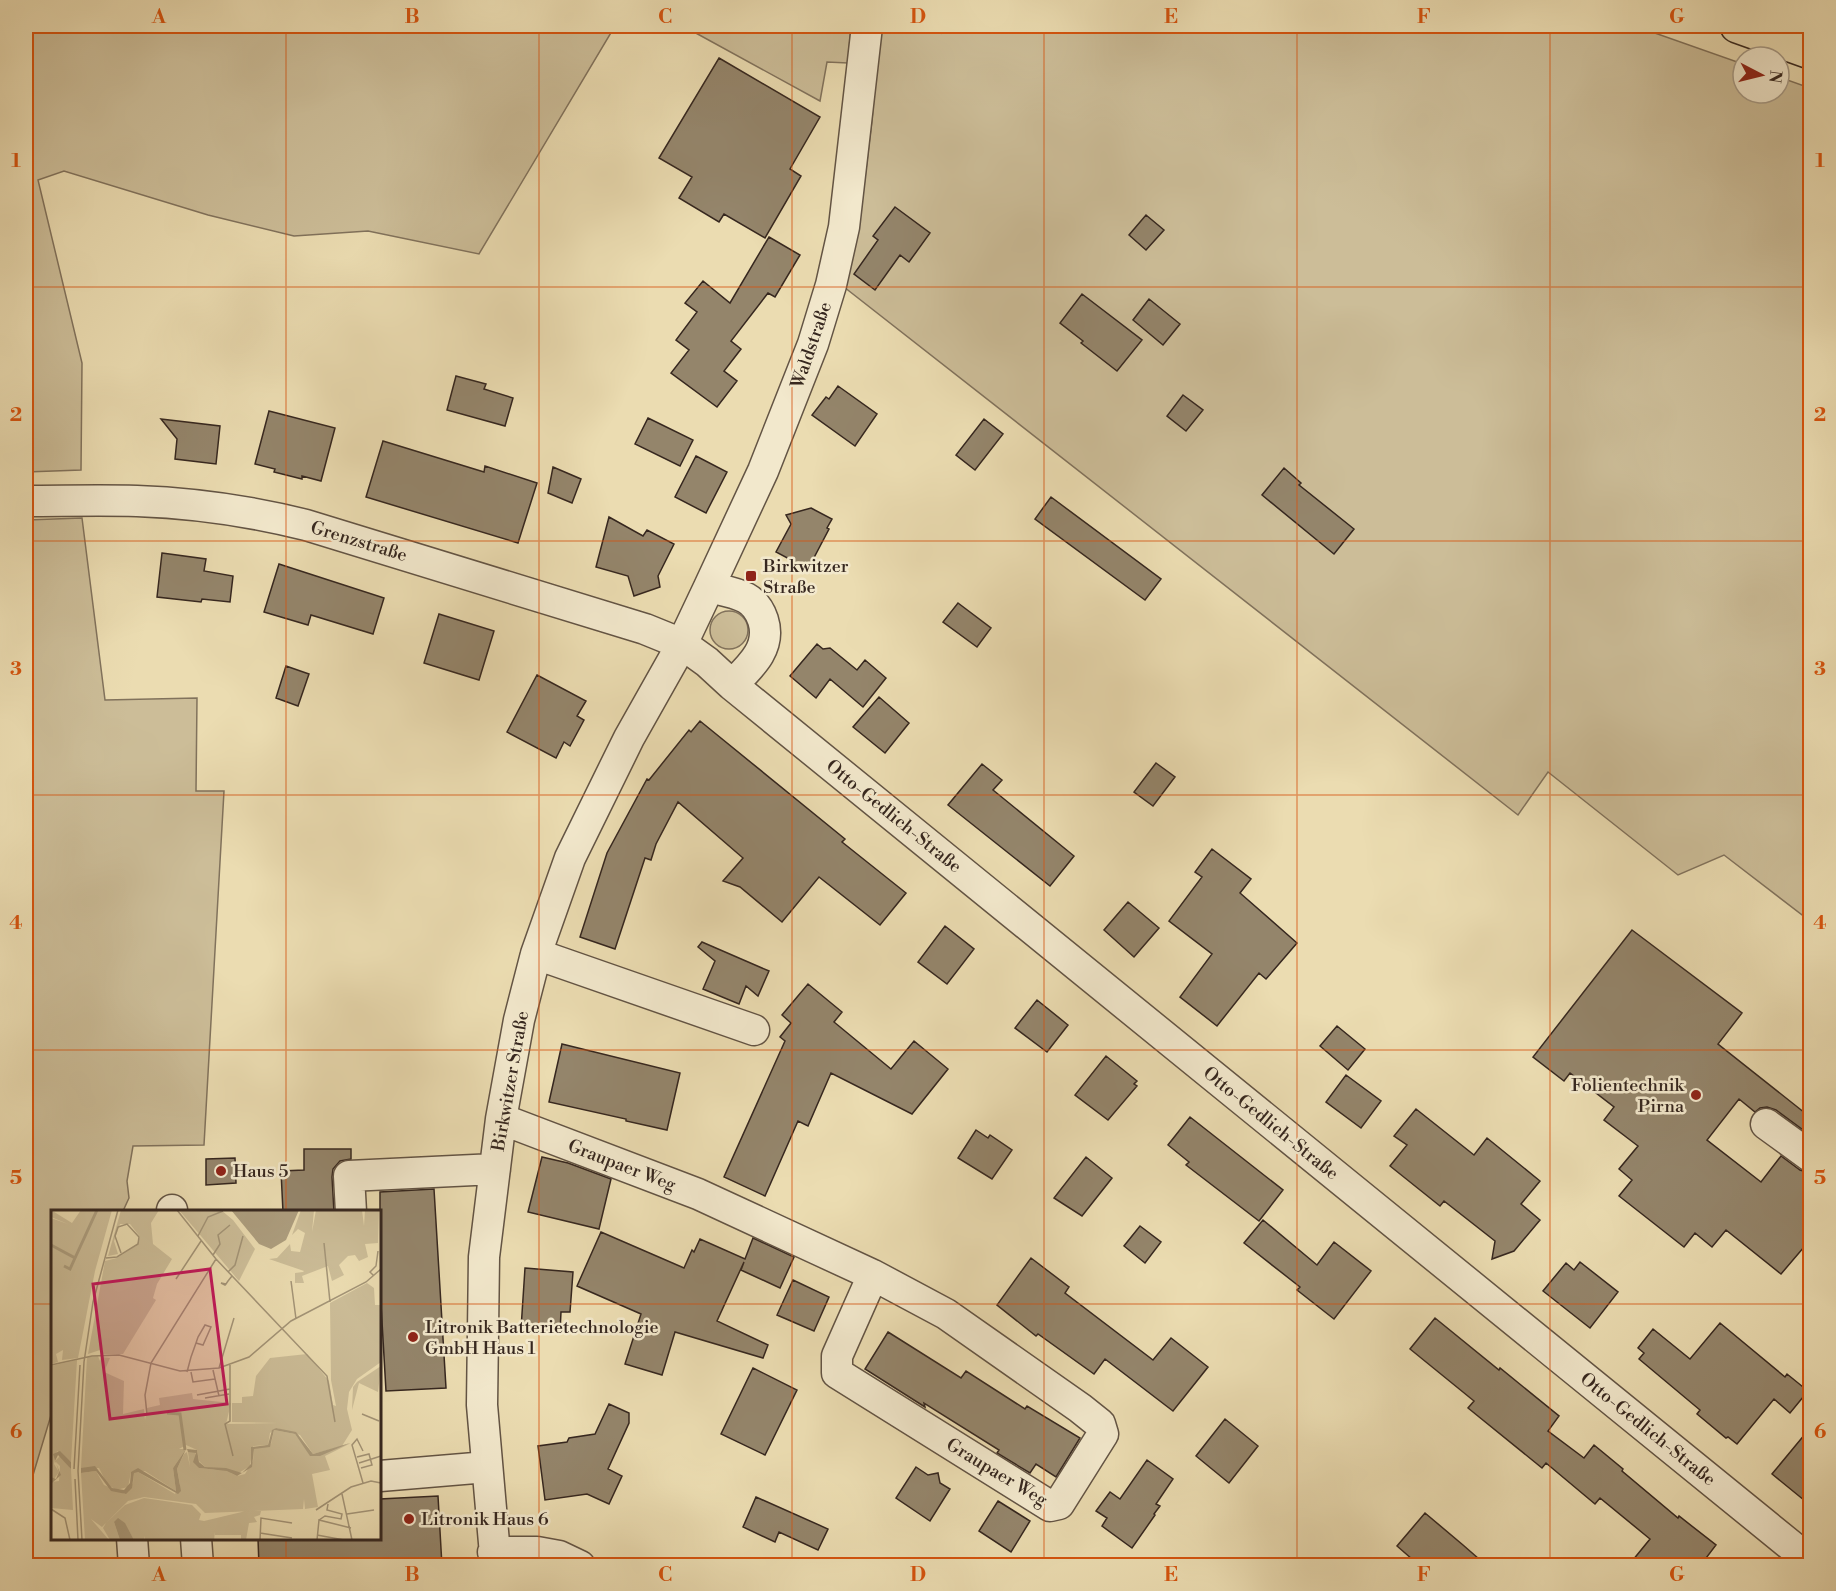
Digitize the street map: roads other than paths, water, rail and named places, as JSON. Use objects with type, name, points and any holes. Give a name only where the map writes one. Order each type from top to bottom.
[{"type":"highway","points":[[1737,26],[1810,52]]},
{"type":"street","name":"Waldstraße","points":[[682,644],[763,471],[813,344],[831,285],[844,227],[867,26]]},
{"type":"street","name":"Grenzstraße","points":[[26,501],[137,501],[210,506],[265,515],[306,525],[645,629],[682,644]]},
{"type":"street","points":[[710,587],[744,596],[753,602],[760,611],[765,626],[766,634],[758,659],[732,685]]},
{"type":"street","name":"Otto-Gedlich-Straße","points":[[682,644],[1810,1561]]},
{"type":"street","name":"Birkwitzer Straße","points":[[580,1566],[559,1556],[537,1552],[494,1558],[482,1405],[484,1257],[501,1119],[519,1020],[536,954],[570,858],[629,738],[682,644]]},
{"type":"street","points":[[536,954],[754,1030]]},
{"type":"street","name":"Graupaer Weg","points":[[501,1119],[698,1194],[873,1275],[946,1314],[1100,1424],[1102,1434],[1059,1504],[1050,1506],[837,1373],[837,1356],[873,1275]]},
{"type":"street","points":[[1766,1124],[1810,1156]]},
{"type":"street","points":[[351,1210],[349,1176],[495,1169]]},
{"type":"street","points":[[381,1476],[487,1467]]},
{"type":"street","points":[[132,1540],[134,1566]]},
{"type":"street","points":[[196,1540],[198,1566]]},
{"type":"place","name":"Birkwitzer Straße","points":[[751,576]]},
{"type":"place","name":"Folientechnik Pirna","points":[[1696,1095]]},
{"type":"place","name":"Haus 5","points":[[221,1171]]},
{"type":"place","name":"Litronik Batterietechnologie GmbH Haus 1","points":[[413,1337]]},
{"type":"place","name":"Litronik Haus 6","points":[[409,1519]]}]
